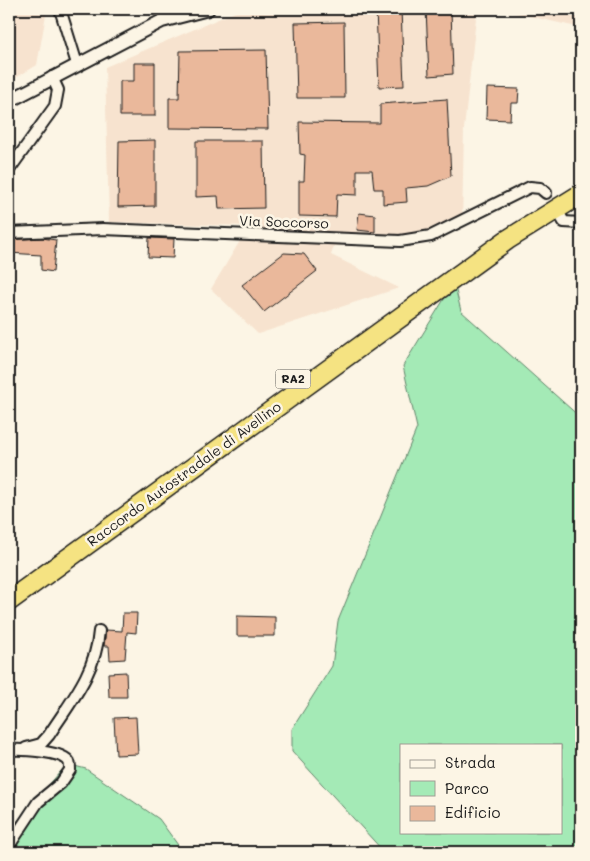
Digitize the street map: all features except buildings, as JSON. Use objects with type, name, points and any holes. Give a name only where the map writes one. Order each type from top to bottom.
[{"type":"highway","name":"Raccordo Autostradale di Avellino","points":[[9,585],[520,216],[581,180]]},
{"type":"highway","name":"Raccordo Autostradale di Avellino","points":[[9,601],[507,240],[581,194]]},
{"type":"street","points":[[60,9],[77,64]]},
{"type":"street","points":[[9,101],[162,21],[208,9]]},
{"type":"street","points":[[9,170],[54,106],[58,90],[52,78]]},
{"type":"street","name":"Via Soccorso","points":[[9,233],[103,228],[400,241],[431,236],[530,187],[540,188],[546,193]]},
{"type":"street","points":[[560,215],[564,222],[581,223]]},
{"type":"street","points":[[26,749],[41,744],[49,735],[92,667],[98,648],[99,631]]},
{"type":"street","points":[[9,750],[26,749],[65,757],[69,763],[70,770],[38,802],[9,846]]},
{"type":"shaded area","points":[[9,9],[47,9],[37,65],[9,82]]},
{"type":"shaded area","points":[[242,9],[477,9],[464,129],[462,227],[435,242],[334,246],[331,255],[399,288],[258,334],[211,289],[249,226],[109,222],[105,67]]},
{"type":"shaded area","points":[[499,9],[581,9],[581,28]]},
{"type":"green space","points":[[454,283],[461,311],[581,418],[581,852],[384,852],[292,751],[292,729],[332,666],[338,621],[417,428],[403,366]]},
{"type":"green space","points":[[67,764],[86,769],[159,819],[183,852],[9,852],[9,831]]}]
